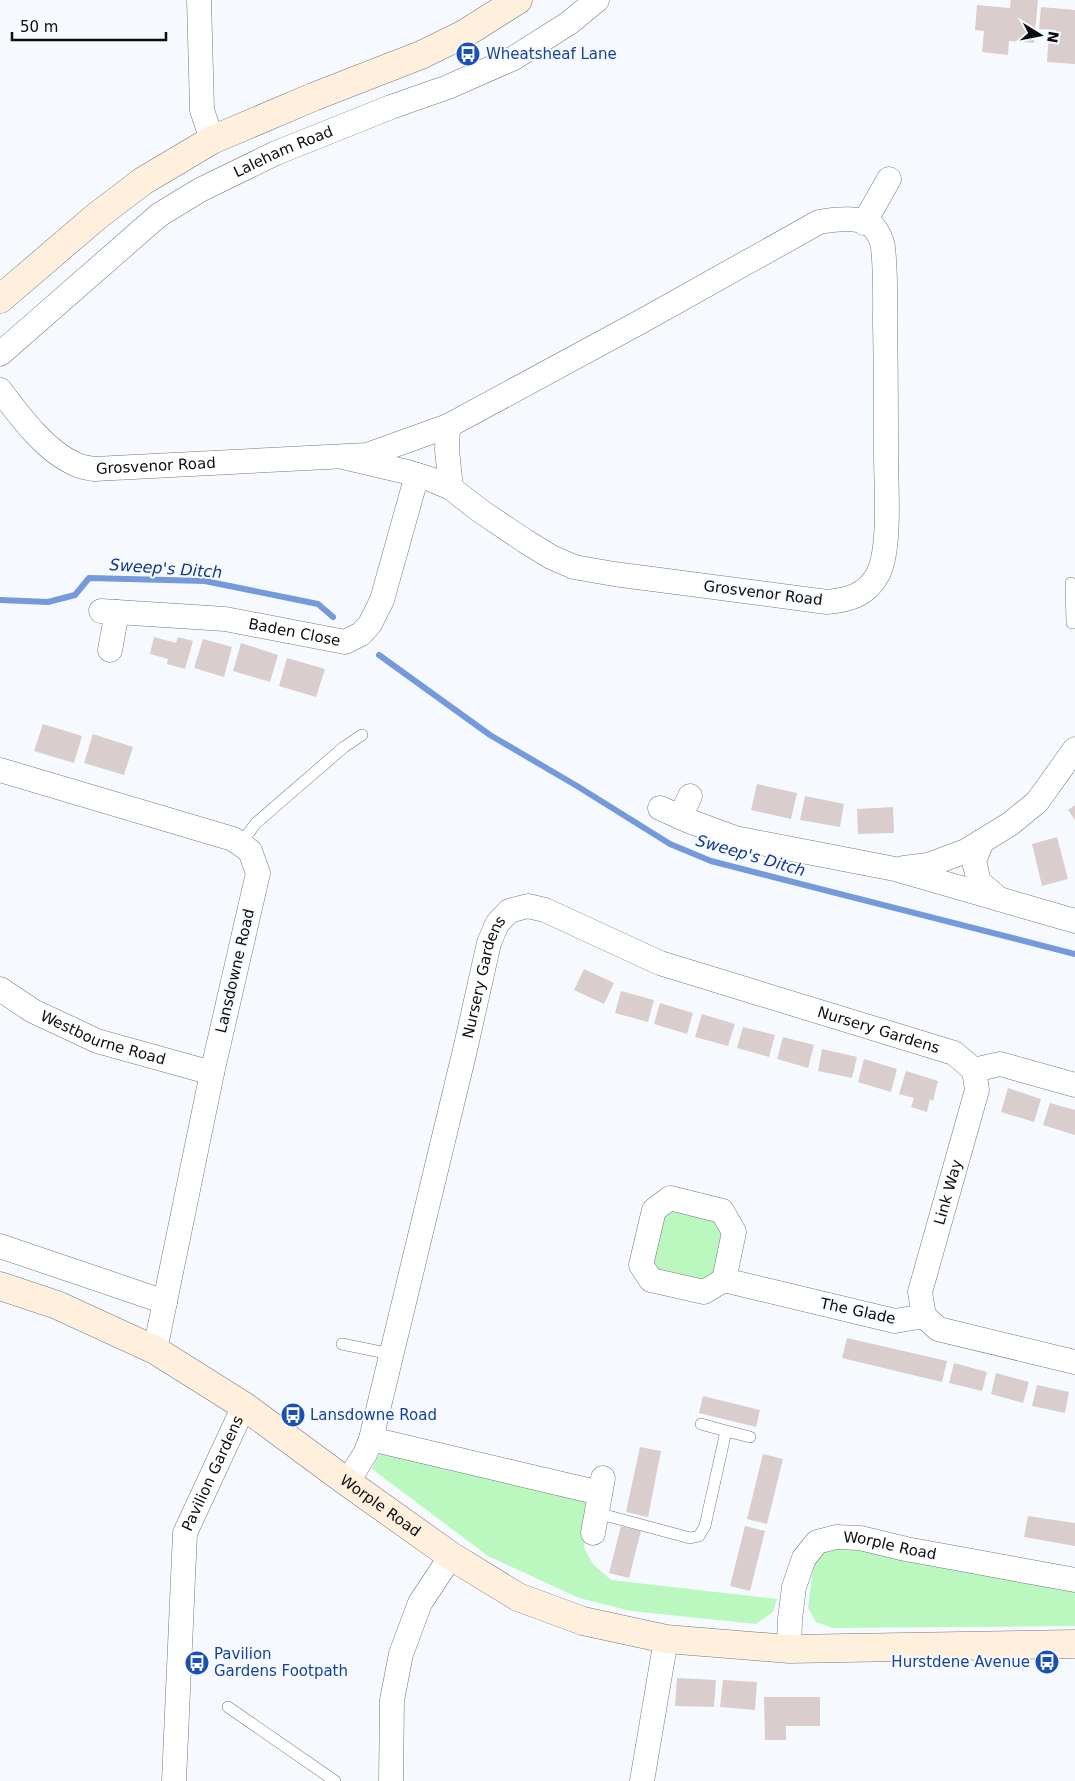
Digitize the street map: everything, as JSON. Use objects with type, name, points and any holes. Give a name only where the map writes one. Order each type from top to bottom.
[{"type":"street","points":[[199,0],[202,110],[212,140]]},
{"type":"street","points":[[0,299],[105,210],[143,182],[212,140],[312,97],[421,55],[464,34],[518,0]]},
{"type":"street","name":"Laleham Road","points":[[0,354],[160,215],[200,190],[276,153],[391,107],[448,87],[514,58],[569,23],[597,0]]},
{"type":"street","points":[[864,223],[889,180]]},
{"type":"street","name":"Grosvenor Road","points":[[0,390],[33,432],[58,453],[75,464],[94,469],[367,455],[448,426],[819,222],[839,219],[859,220],[876,229],[883,245],[885,286],[884,560],[877,576],[866,590],[856,597],[828,602],[574,567],[551,557],[479,510],[451,488],[416,475],[342,457]]},
{"type":"street","points":[[448,426],[447,450],[451,488]]},
{"type":"street","name":"Baden Close","points":[[110,650],[109,611],[225,619],[345,642],[362,634],[370,624],[382,600],[416,475]]},
{"type":"street","points":[[895,869],[928,865],[966,851],[1010,824],[1037,802],[1075,749]]},
{"type":"street","points":[[0,770],[233,839],[240,843]]},
{"type":"street","points":[[690,796],[670,813],[735,838],[895,869],[1075,921]]},
{"type":"street","points":[[982,841],[974,861],[980,882],[998,898]]},
{"type":"street","name":"Lansdowne Road","points":[[155,1350],[212,1073],[258,873],[250,851],[240,843]]},
{"type":"street","name":"Nursery Gardens","points":[[347,1482],[365,1454],[371,1439],[489,944],[497,924],[509,911],[528,906],[545,910],[660,963],[954,1053],[974,1070]]},
{"type":"street","name":"Westbourne Road","points":[[0,989],[33,1011],[97,1041],[212,1073]]},
{"type":"street","points":[[974,1070],[1000,1064],[1075,1085]]},
{"type":"street","name":"Link Way","points":[[924,1316],[920,1292],[977,1090],[974,1070]]},
{"type":"street","points":[[0,1246],[165,1302]]},
{"type":"street","name":"The Glade","points":[[724,1280],[895,1321],[924,1316]]},
{"type":"street","name":"Worple Road","points":[[0,1286],[65,1309],[155,1350],[244,1406],[451,1556],[518,1597],[583,1621],[666,1639],[789,1649],[1075,1644]]},
{"type":"street","points":[[924,1316],[938,1329],[1075,1362]]},
{"type":"street","name":"Pavilion Gardens","points":[[174,1781],[185,1534],[244,1406]]},
{"type":"street","points":[[371,1439],[598,1504]]},
{"type":"street","name":"Worple Road","points":[[789,1649],[794,1587],[804,1558],[817,1542],[836,1537],[860,1538],[906,1549],[1075,1580]]},
{"type":"street","points":[[391,1781],[392,1700],[401,1654],[420,1604],[451,1556]]},
{"type":"street","points":[[642,1781],[666,1639]]},
{"type":"lane","points":[[1071,583],[1072,623],[1075,623]]},
{"type":"lane","points":[[240,843],[256,823],[344,747],[362,735]]},
{"type":"lane","points":[[342,1344],[391,1354]]},
{"type":"lane","points":[[702,1424],[750,1437]]},
{"type":"lane","points":[[598,1504],[690,1538],[699,1536],[705,1526],[726,1431]]},
{"type":"lane","points":[[228,1707],[335,1781]]},
{"type":"green space","points":[[678,1209],[715,1217],[724,1236],[716,1273],[706,1283],[662,1275],[650,1257],[660,1218]]},
{"type":"green space","points":[[380,1453],[588,1502],[584,1548],[593,1564],[611,1580],[777,1599],[773,1612],[756,1624],[631,1611],[579,1598],[488,1556],[372,1469]]},
{"type":"green space","points":[[841,1543],[1075,1583],[1075,1626],[832,1628],[816,1622],[808,1608],[814,1559],[822,1549]]},
{"type":"building","points":[[1011,0],[1038,0],[1034,43],[1009,41],[1008,55],[982,52],[984,31],[975,30],[977,5],[1010,8]]},
{"type":"building","points":[[1041,7],[1075,10],[1075,64],[1047,62],[1049,34],[1056,35],[1056,30],[1039,29]]},
{"type":"building","points":[[154,637],[176,643],[178,637],[193,641],[185,669],[167,664],[168,659],[150,654]]},
{"type":"building","points":[[203,639],[232,647],[224,677],[194,668]]},
{"type":"building","points":[[241,643],[278,655],[270,682],[233,671]]},
{"type":"building","points":[[287,658],[325,669],[316,697],[279,686]]},
{"type":"building","points":[[43,724],[82,736],[74,763],[34,751]]},
{"type":"building","points":[[93,734],[133,747],[124,775],[84,763]]},
{"type":"building","points":[[757,784],[797,793],[791,819],[751,810]]},
{"type":"building","points":[[805,796],[844,804],[840,827],[800,820]]},
{"type":"building","points":[[1075,805],[1075,820],[1068,810]]},
{"type":"building","points":[[893,807],[894,833],[858,834],[857,809]]},
{"type":"building","points":[[1057,837],[1068,879],[1042,886],[1032,844]]},
{"type":"building","points":[[584,969],[614,983],[604,1004],[574,990]]},
{"type":"building","points":[[621,991],[654,1000],[648,1022],[615,1013]]},
{"type":"building","points":[[660,1003],[693,1013],[687,1034],[654,1024]]},
{"type":"building","points":[[702,1014],[735,1024],[728,1046],[695,1037]]},
{"type":"building","points":[[743,1027],[775,1035],[769,1057],[737,1048]]},
{"type":"building","points":[[783,1037],[814,1045],[808,1068],[777,1059]]},
{"type":"building","points":[[822,1049],[857,1057],[852,1078],[818,1071]]},
{"type":"building","points":[[864,1059],[897,1069],[891,1092],[858,1082]]},
{"type":"building","points":[[906,1071],[938,1081],[933,1101],[930,1099],[927,1112],[911,1107],[914,1098],[899,1094]]},
{"type":"building","points":[[1008,1088],[1041,1099],[1034,1122],[1001,1112]]},
{"type":"building","points":[[1050,1103],[1075,1110],[1075,1135],[1043,1125]]},
{"type":"building","points":[[847,1338],[947,1361],[942,1382],[842,1358]]},
{"type":"building","points":[[954,1363],[987,1372],[982,1391],[949,1383]]},
{"type":"building","points":[[996,1373],[1029,1382],[1023,1403],[991,1394]]},
{"type":"building","points":[[1037,1385],[1069,1392],[1065,1413],[1032,1406]]},
{"type":"building","points":[[703,1396],[760,1410],[756,1427],[699,1413]]},
{"type":"building","points":[[640,1447],[661,1451],[648,1517],[626,1512]]},
{"type":"building","points":[[763,1454],[783,1459],[767,1524],[747,1519]]},
{"type":"building","points":[[1028,1516],[1075,1523],[1075,1546],[1024,1537]]},
{"type":"building","points":[[621,1526],[641,1531],[629,1578],[609,1573]]},
{"type":"building","points":[[745,1526],[765,1531],[750,1591],[730,1586]]},
{"type":"building","points":[[677,1678],[716,1680],[714,1707],[675,1706]]},
{"type":"building","points":[[723,1680],[757,1682],[755,1710],[720,1707]]},
{"type":"building","points":[[764,1697],[820,1697],[820,1726],[786,1726],[786,1740],[765,1740]]},
{"type":"waterway","name":"Sweep's Ditch","points":[[0,600],[48,602],[75,595],[89,578],[205,581],[318,604],[333,617]]},
{"type":"waterway","name":"Sweep's Ditch","points":[[379,655],[490,735],[670,844],[711,861],[1075,954]]},
{"type":"place","name":"Wheatsheaf Lane","points":[[468,54]]},
{"type":"place","name":"Lansdowne Road","points":[[293,1415]]},
{"type":"place","name":"Hurstdene Avenue","points":[[1047,1662]]},
{"type":"place","name":"Pavilion Gardens Footpath","points":[[197,1663]]}]
